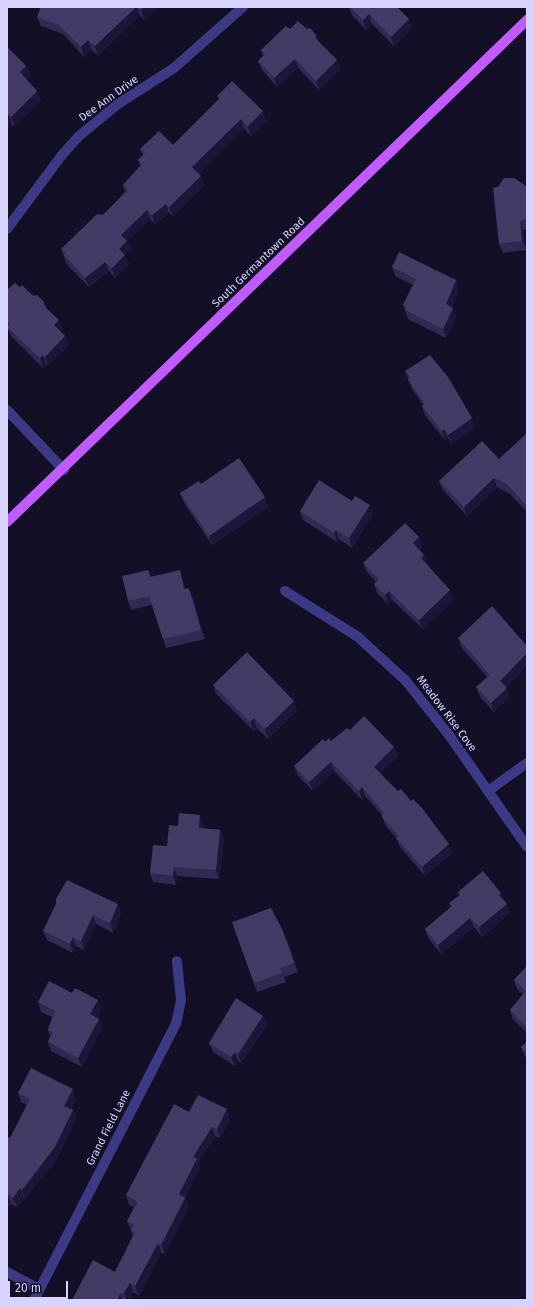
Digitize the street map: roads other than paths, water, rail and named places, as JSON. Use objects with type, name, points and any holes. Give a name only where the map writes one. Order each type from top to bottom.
[{"type":"main road","name":"South Germantown Road","points":[[7,522],[64,470],[527,20]]},
{"type":"street","name":"Dee Ann Drive","points":[[7,229],[62,155],[79,136],[118,104],[174,68],[243,7]]},
{"type":"street","points":[[7,410],[64,470]]},
{"type":"street","name":"Meadow Rise Cove","points":[[285,591],[358,637],[406,681],[488,791],[527,847]]},
{"type":"street","points":[[488,791],[527,763]]},
{"type":"street","name":"Grand Field Lane","points":[[34,1300],[176,1024],[181,1000],[177,962]]},
{"type":"street","points":[[7,1272],[40,1289]]}]
